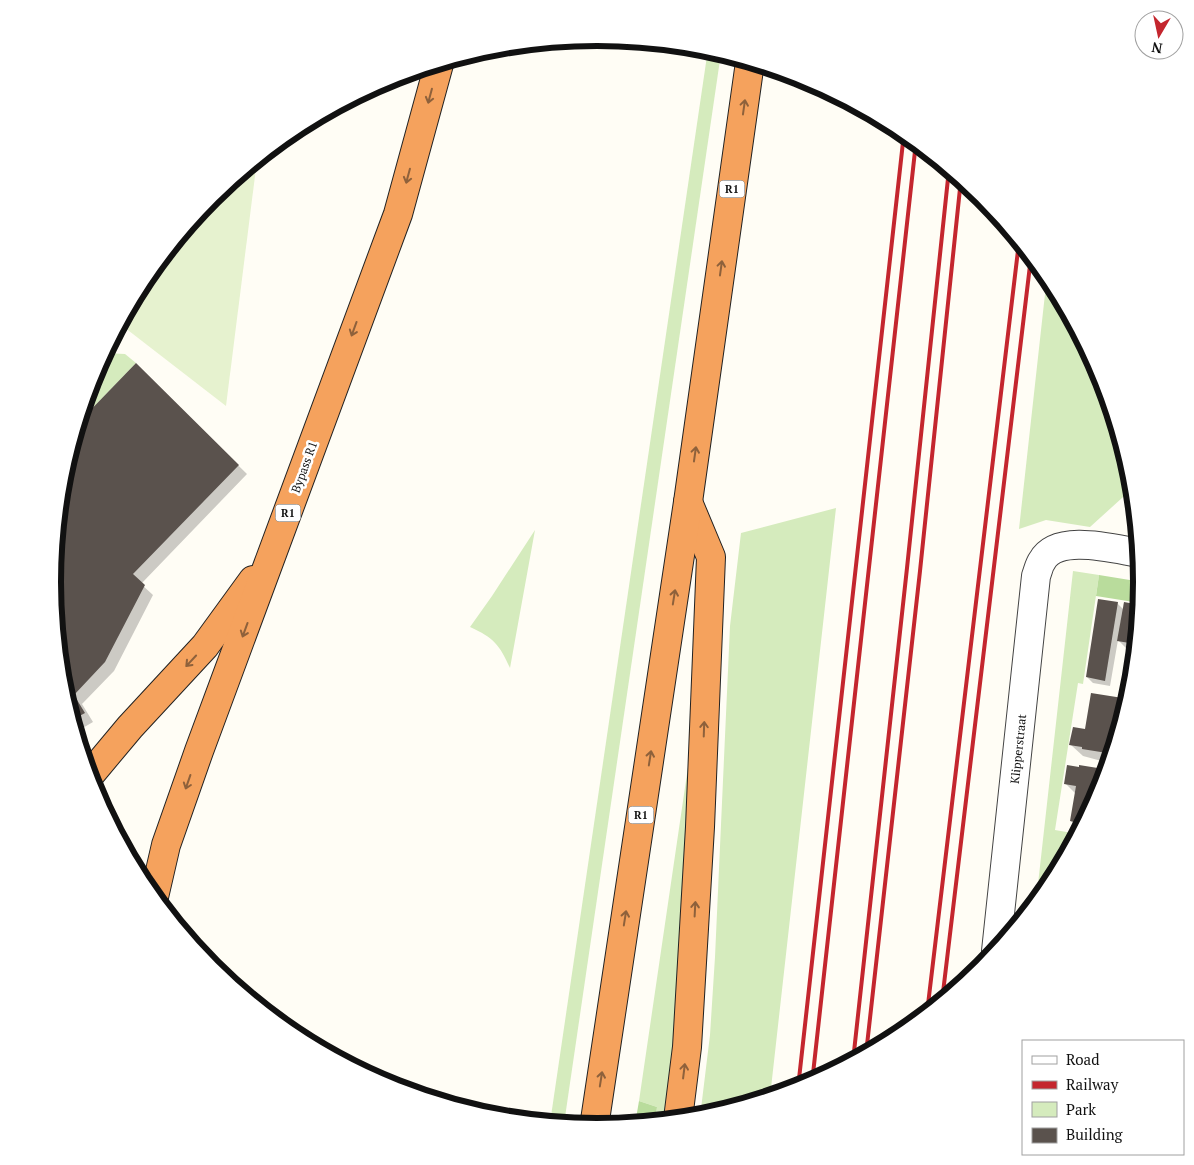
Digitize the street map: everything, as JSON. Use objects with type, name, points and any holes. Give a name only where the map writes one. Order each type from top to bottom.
[{"type":"highway","name":"R1","points":[[595,1119],[688,502],[749,69]]},
{"type":"highway","name":"Bypass R1","points":[[156,887],[166,845],[398,214],[437,71]]},
{"type":"highway","points":[[679,1112],[687,1047],[699,847],[711,557],[688,502]]},
{"type":"highway","points":[[95,769],[130,727],[205,646],[273,553]]},
{"type":"street","name":"Klipperstraat","points":[[997,939],[1036,576],[1042,560],[1050,551],[1072,544],[1132,552]]},
{"type":"green space","points":[[707,58],[720,61],[565,1118],[551,1117]]},
{"type":"green space","points":[[256,169],[226,406],[125,328],[151,285],[194,229],[218,203]]},
{"type":"green space","points":[[1046,289],[1078,345],[1105,410],[1115,444],[1126,495],[1090,527],[1046,520],[1019,529]]},
{"type":"green space","points":[[112,353],[125,354],[136,363],[88,412]]},
{"type":"green space","points":[[836,508],[771,1089],[701,1108],[710,1035],[715,957],[730,626],[741,533]]},
{"type":"green space","points":[[535,530],[510,668],[499,647],[490,638],[470,627]]},
{"type":"green space","points":[[1073,571],[1099,575],[1083,684],[1078,683],[1055,830],[1071,833],[1038,887]]},
{"type":"green space","points":[[1099,575],[1133,581],[1132,602],[1096,596]]},
{"type":"green space","points":[[688,767],[692,777],[683,958],[667,1114],[656,1115],[657,1107],[639,1101]]},
{"type":"green space","points":[[639,1101],[657,1107],[656,1115],[636,1118]]},
{"type":"building","points":[[136,363],[239,465],[133,574],[145,585],[105,662],[74,695],[85,713],[78,717],[65,652],[62,618],[62,547],[71,478],[88,412]]},
{"type":"building","points":[[1098,599],[1118,602],[1105,681],[1086,677]]},
{"type":"building","points":[[1124,602],[1132,604],[1130,643],[1117,641]]},
{"type":"building","points":[[1091,693],[1120,698],[1106,753],[1069,745],[1073,727],[1085,729]]},
{"type":"building","points":[[1067,765],[1100,768],[1077,823],[1070,821],[1076,786],[1064,784]]},
{"type":"railway","points":[[799,1079],[903,143]]},
{"type":"railway","points":[[813,1073],[915,151]]},
{"type":"railway","points":[[854,1053],[948,177]]},
{"type":"railway","points":[[867,1046],[920,571],[960,188]]},
{"type":"railway","points":[[928,1004],[1018,251]]},
{"type":"railway","points":[[943,992],[1030,267]]}]
